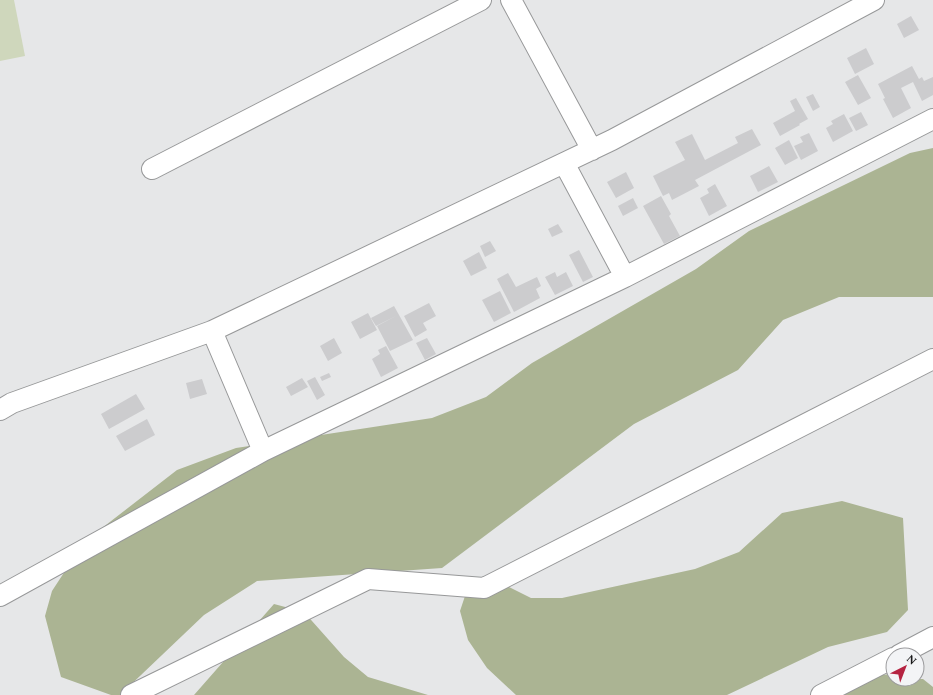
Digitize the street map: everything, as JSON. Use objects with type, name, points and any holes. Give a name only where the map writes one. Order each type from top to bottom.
[{"type":"street","points":[[152,169],[481,0]]},
{"type":"street","points":[[511,0],[592,150]]},
{"type":"street","points":[[0,410],[12,403],[212,331],[592,150],[865,2]]},
{"type":"street","points":[[0,596],[263,451],[625,277],[933,119]]},
{"type":"street","points":[[564,163],[625,277]]},
{"type":"street","points":[[212,331],[263,451]]},
{"type":"street","points":[[131,695],[368,579],[484,588],[933,359]]},
{"type":"street","points":[[914,647],[933,637]]},
{"type":"street","points":[[821,695],[885,662]]},
{"type":"green space","points":[[0,0],[14,0],[25,56],[0,61]]},
{"type":"green space","points":[[933,148],[933,297],[839,297],[783,320],[738,370],[634,424],[442,568],[257,581],[204,615],[120,695],[111,695],[61,677],[45,616],[52,591],[84,542],[177,470],[236,448],[432,418],[486,397],[532,363],[696,269],[749,231],[910,153]]},
{"type":"green space","points":[[842,501],[903,518],[908,610],[887,632],[828,647],[727,695],[516,695],[487,668],[468,640],[460,611],[470,581],[501,583],[531,598],[562,598],[695,569],[739,552],[782,513]]},
{"type":"green space","points":[[274,604],[304,612],[344,657],[368,677],[428,695],[194,695]]},
{"type":"green space","points":[[885,675],[885,687],[925,687],[925,681],[933,687],[933,695],[812,695],[829,682]]},
{"type":"building","points":[[911,16],[919,30],[904,38],[897,24]]},
{"type":"building","points":[[866,48],[874,64],[855,74],[847,58]]},
{"type":"building","points":[[912,66],[919,79],[922,77],[924,81],[933,77],[933,95],[922,101],[913,82],[901,88],[911,108],[893,118],[883,99],[885,98],[878,84]]},
{"type":"building","points":[[858,75],[871,98],[858,105],[845,82]]},
{"type":"building","points":[[813,94],[820,107],[813,111],[806,97]]},
{"type":"building","points":[[796,98],[808,119],[780,136],[773,123],[795,111],[790,101]]},
{"type":"building","points":[[861,112],[868,125],[856,131],[849,118]]},
{"type":"building","points":[[844,114],[853,131],[833,142],[826,128],[833,124],[831,121]]},
{"type":"building","points":[[752,129],[761,145],[695,180],[699,186],[672,200],[669,193],[663,196],[653,176],[685,160],[675,142],[692,134],[705,160],[738,143],[735,137]]},
{"type":"building","points":[[809,133],[818,151],[801,160],[794,146],[803,142],[800,137]]},
{"type":"building","points":[[789,140],[798,158],[785,165],[775,148]]},
{"type":"building","points":[[769,166],[778,182],[758,192],[750,176]]},
{"type":"building","points":[[626,172],[634,188],[616,198],[607,182]]},
{"type":"building","points":[[715,184],[727,206],[709,216],[700,198],[709,193],[707,189]]},
{"type":"building","points":[[661,196],[671,214],[669,216],[680,236],[664,244],[643,206]]},
{"type":"building","points":[[633,198],[638,208],[623,216],[618,206]]},
{"type":"building","points":[[558,224],[563,232],[552,237],[548,229]]},
{"type":"building","points":[[490,241],[496,251],[485,257],[480,246]]},
{"type":"building","points":[[579,250],[593,277],[583,282],[569,255]]},
{"type":"building","points":[[479,252],[487,268],[471,276],[463,261]]},
{"type":"building","points":[[555,272],[557,277],[566,272],[573,286],[555,295],[545,277]]},
{"type":"building","points":[[508,273],[516,287],[537,277],[541,286],[536,289],[540,298],[514,312],[497,279]]},
{"type":"building","points":[[500,291],[511,313],[494,322],[482,300]]},
{"type":"building","points":[[429,303],[436,316],[423,323],[427,330],[415,337],[404,316]]},
{"type":"building","points":[[394,306],[413,340],[390,351],[377,326],[396,316],[376,326],[371,318]]},
{"type":"building","points":[[368,313],[377,330],[360,339],[351,322]]},
{"type":"building","points":[[334,338],[342,353],[328,361],[320,346]]},
{"type":"building","points":[[427,338],[436,354],[425,360],[416,343]]},
{"type":"building","points":[[386,346],[398,368],[381,377],[372,359],[380,354],[378,350]]},
{"type":"building","points":[[329,373],[331,377],[322,381],[320,377]]},
{"type":"building","points":[[315,377],[325,395],[317,400],[307,381]]},
{"type":"building","points":[[302,378],[308,387],[291,396],[286,387]]},
{"type":"building","points":[[202,379],[207,394],[190,399],[186,383]]},
{"type":"building","points":[[136,394],[145,409],[109,429],[101,414]]},
{"type":"building","points":[[147,419],[155,435],[125,451],[116,436]]}]
